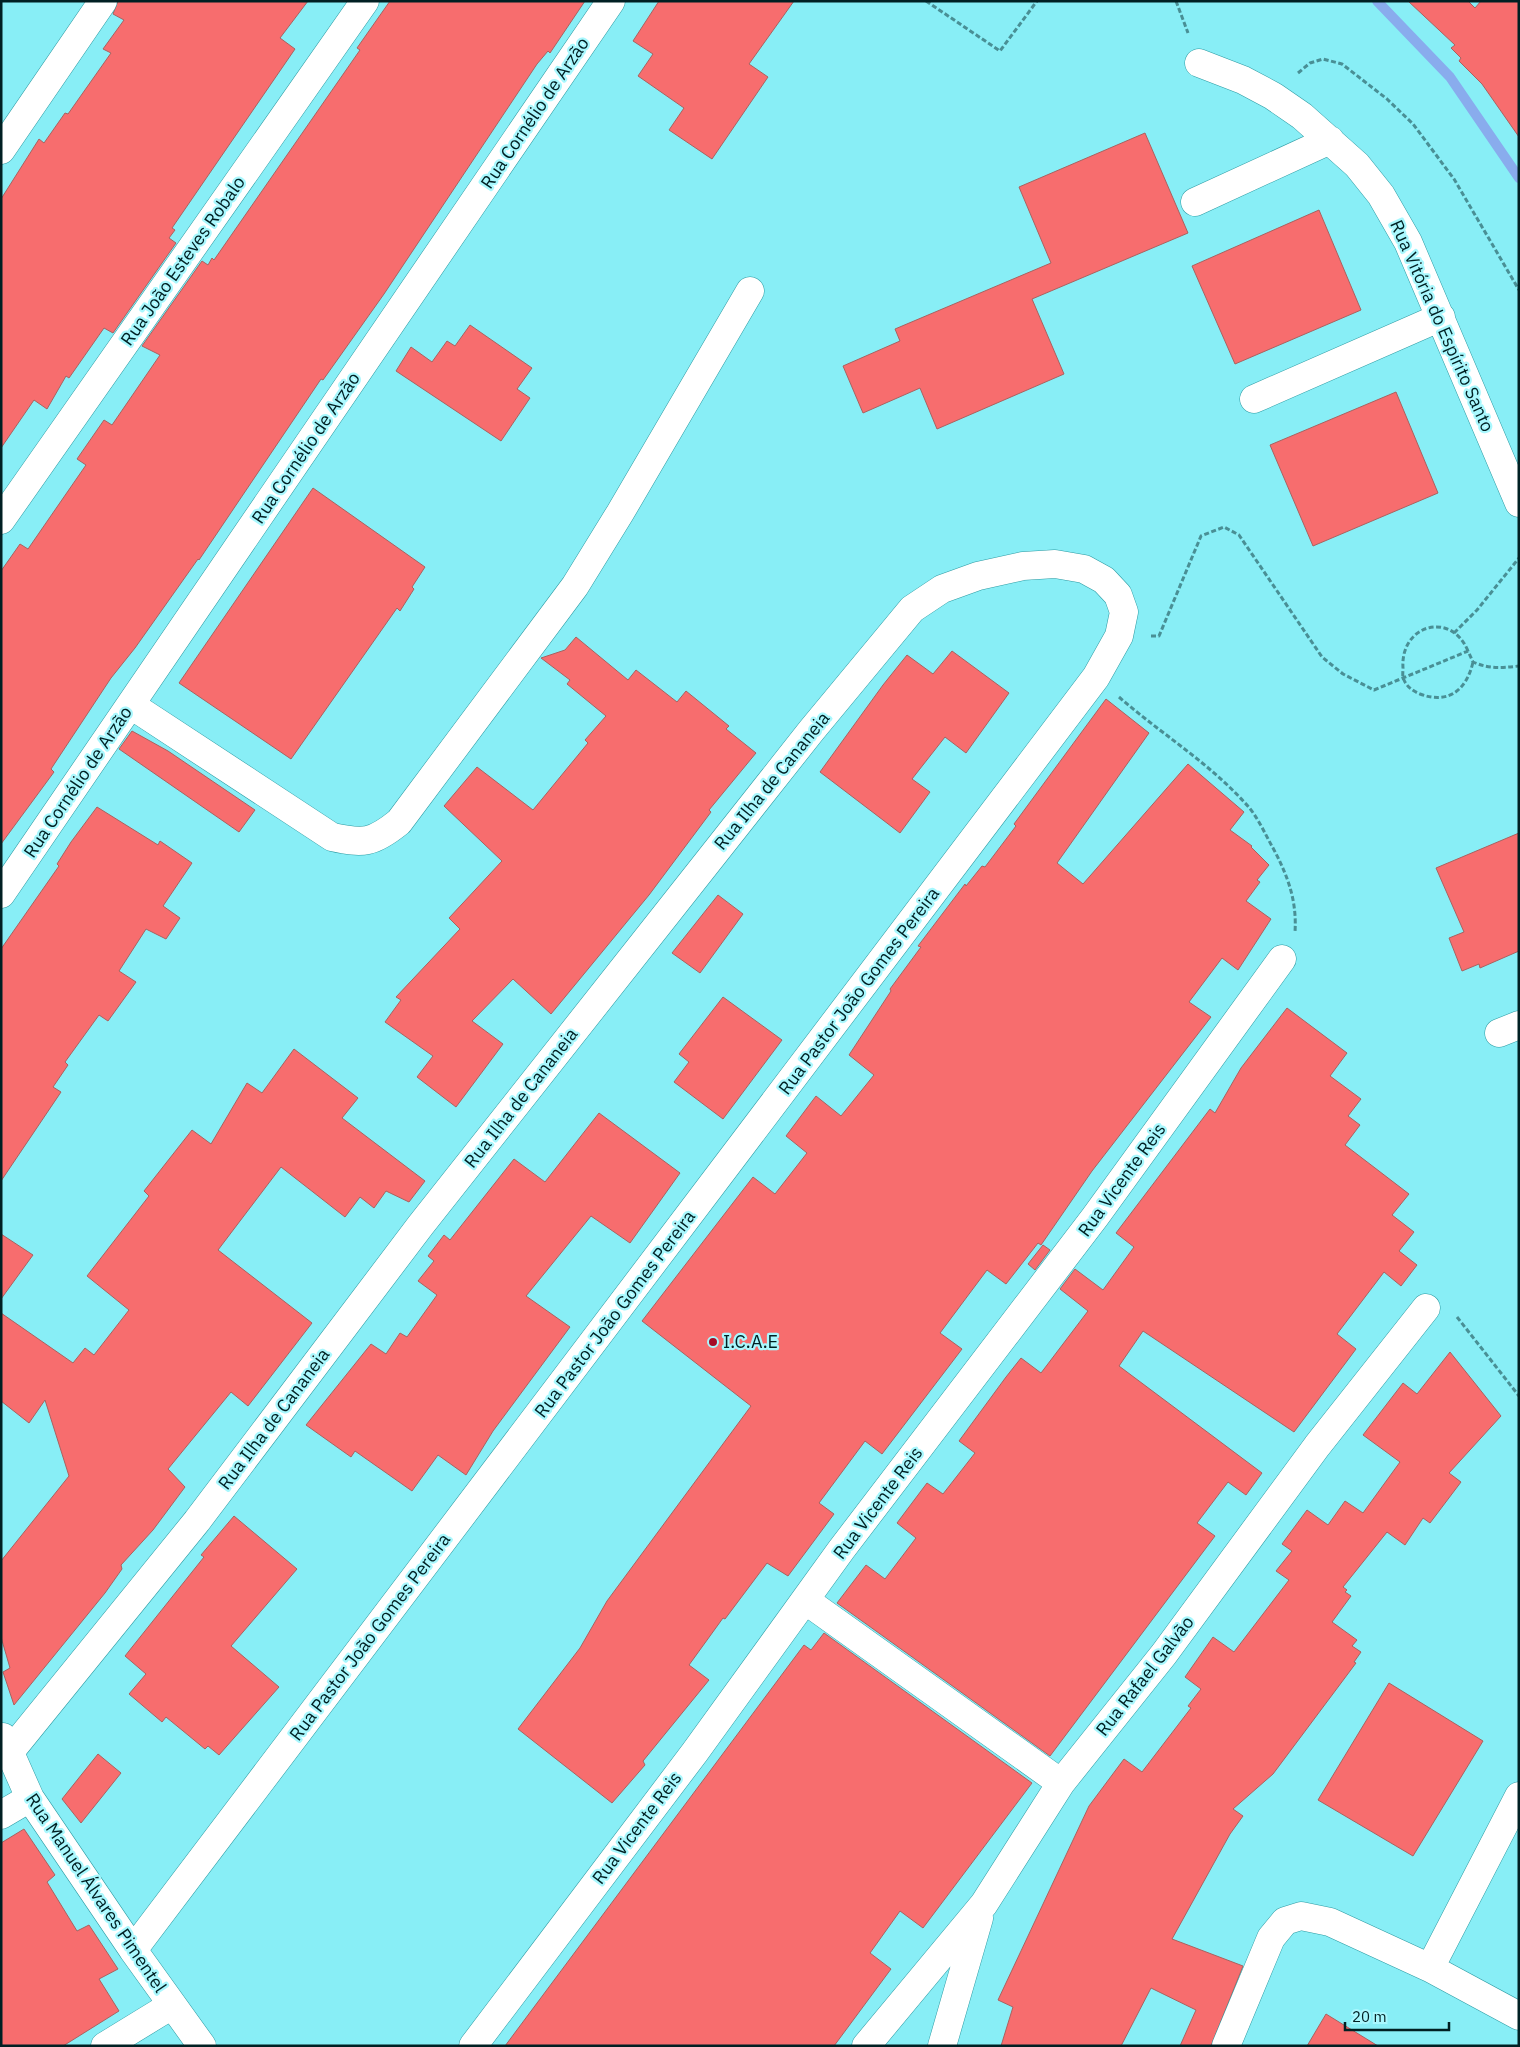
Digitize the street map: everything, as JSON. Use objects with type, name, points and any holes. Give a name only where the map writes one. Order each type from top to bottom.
[{"type":"street","points":[[1,150],[103,1]]},
{"type":"street","name":"Rua João Esteves Robalo","points":[[1,520],[365,1]]},
{"type":"street","name":"Rua Cornélio de Arzão","points":[[1,894],[611,1]]},
{"type":"street","name":"Rua Vitória do Espírito Santo","points":[[1199,63],[1243,80],[1273,96],[1302,116],[1357,165],[1381,195],[1408,242],[1519,503]]},
{"type":"street","points":[[1195,202],[1330,140]]},
{"type":"street","points":[[131,705],[332,837],[358,843],[384,835],[399,822],[575,586],[620,514],[750,291]]},
{"type":"street","points":[[1254,399],[1441,317]]},
{"type":"street","name":"Rua Ilha de Cananeia","points":[[5,1743],[197,1521],[438,1203],[811,731],[912,609],[942,589],[978,576],[1023,566],[1065,566],[1084,569],[1104,580]]},
{"type":"street","name":"Rua Pastor João Gomes Pereira","points":[[133,1950],[1096,677],[1119,636],[1124,612],[1118,595],[1104,580]]},
{"type":"street","name":"Rua Vicente Reis","points":[[473,2046],[695,1752],[805,1600],[1095,1217],[1282,959]]},
{"type":"street","name":"Rua Rafael Galvão","points":[[866,2046],[984,1904],[1061,1783],[1164,1654],[1316,1446],[1426,1308]]},
{"type":"street","points":[[805,1600],[1061,1783]]},
{"type":"street","name":"Rua Manuel Álvares Pimentel","points":[[5,1743],[30,1798],[133,1950],[202,2046]]},
{"type":"street","points":[[1430,1968],[1519,1796]]},
{"type":"street","points":[[1,1815],[30,1798]]},
{"type":"street","points":[[942,2046],[984,1904]]},
{"type":"street","points":[[1226,2046],[1271,1938],[1285,1922],[1300,1916],[1330,1922],[1430,1968],[1519,2016]]},
{"type":"street","points":[[105,2046],[172,2005]]},
{"type":"path","points":[[926,1],[1000,51],[1037,1]]},
{"type":"path","points":[[1273,96],[1310,63],[1323,59],[1342,64],[1356,73],[1413,124],[1435,151],[1454,179],[1519,290]]},
{"type":"path","points":[[1119,636],[1159,636],[1201,536],[1224,526],[1239,535],[1322,657],[1343,674],[1374,690],[1468,651]]},
{"type":"path","points":[[1454,633],[1477,610],[1519,558]]},
{"type":"path","points":[[1442,626],[1454,633],[1464,640],[1468,651],[1473,662],[1470,675],[1458,690],[1446,698],[1428,697],[1412,691],[1403,679],[1402,660],[1406,646],[1414,635],[1429,628],[1442,626]]},
{"type":"path","points":[[1473,662],[1494,669],[1519,666]]},
{"type":"path","points":[[1096,677],[1185,748],[1247,804],[1282,865],[1292,891],[1296,912],[1295,936],[1282,959]]},
{"type":"path","points":[[1426,1308],[1443,1308],[1458,1318],[1519,1396]]},
{"type":"building","points":[[118,1],[308,1],[280,38],[295,49],[172,228],[175,230],[169,238],[176,243],[113,333],[104,328],[69,378],[66,376],[47,409],[34,400],[1,448],[1,199],[39,139],[44,143],[65,113],[68,114],[111,53],[103,49],[124,20],[113,14]]},
{"type":"building","points":[[390,1],[585,1],[550,53],[548,51],[537,64],[384,294],[323,380],[321,379],[199,560],[111,678],[51,769],[54,772],[1,844],[1,571],[20,544],[28,549],[86,465],[77,459],[104,420],[112,425],[160,355],[142,346],[202,261],[208,265],[212,258],[214,260],[360,50],[357,48]]},
{"type":"building","points":[[659,1],[794,1],[749,64],[768,77],[712,159],[669,130],[684,108],[638,76],[653,54],[633,41]]},
{"type":"building","points":[[1408,1],[1468,1],[1475,8],[1481,1],[1519,1],[1519,137],[1482,84],[1459,61],[1461,58],[1451,48],[1455,45]]},
{"type":"building","points":[[1145,133],[1188,233],[1032,299],[1064,374],[937,429],[920,388],[863,413],[843,366],[900,341],[895,329],[1051,263],[1019,187]]},
{"type":"building","points":[[1319,210],[1361,310],[1235,364],[1192,266]]},
{"type":"building","points":[[470,325],[532,368],[517,389],[530,398],[501,441],[396,371],[411,347],[432,362],[447,341],[455,346]]},
{"type":"building","points":[[1396,392],[1438,493],[1313,546],[1270,445]]},
{"type":"building","points":[[313,488],[425,567],[400,611],[397,608],[291,759],[179,683]]},
{"type":"building","points":[[576,637],[628,680],[636,670],[677,702],[686,691],[729,726],[726,729],[756,753],[709,810],[711,812],[649,895],[551,1014],[513,979],[472,1021],[503,1044],[456,1107],[417,1077],[433,1056],[385,1022],[401,1000],[396,997],[460,929],[449,918],[502,861],[444,806],[477,767],[533,810],[588,743],[585,740],[606,716],[567,684],[570,680],[541,658],[565,650]]},
{"type":"building","points":[[952,651],[1009,693],[966,753],[945,737],[912,779],[930,792],[900,833],[820,772],[907,655],[933,674]]},
{"type":"building","points":[[1106,699],[1149,733],[1057,863],[1083,884],[1188,764],[1244,812],[1230,830],[1252,846],[1269,865],[1257,880],[1260,882],[1246,901],[1271,919],[1238,970],[1222,958],[1189,1002],[1211,1017],[1092,1171],[1041,1245],[1038,1243],[1006,1284],[987,1270],[940,1333],[962,1349],[882,1454],[865,1441],[819,1503],[834,1514],[788,1576],[767,1563],[725,1619],[723,1618],[689,1665],[709,1680],[643,1761],[645,1765],[612,1803],[518,1729],[580,1648],[607,1601],[751,1406],[642,1321],[753,1177],[775,1194],[807,1153],[786,1136],[816,1096],[841,1116],[874,1075],[849,1055],[891,991],[890,989],[921,947],[918,946],[965,884],[966,886],[982,866],[985,867],[1016,826],[1014,824]]},
{"type":"building","points":[[132,731],[168,751],[255,810],[239,832],[119,749]]},
{"type":"building","points":[[97,807],[158,845],[160,841],[192,863],[163,906],[180,918],[166,939],[146,929],[119,971],[136,982],[108,1021],[99,1015],[65,1062],[68,1065],[53,1087],[61,1092],[1,1181],[1,949],[59,866],[57,864],[71,842]]},
{"type":"building","points":[[1519,833],[1519,951],[1480,968],[1479,964],[1462,971],[1449,938],[1464,932],[1436,868]]},
{"type":"building","points":[[718,895],[743,914],[700,973],[672,953]]},
{"type":"building","points":[[723,997],[782,1040],[723,1119],[674,1082],[689,1062],[679,1054]]},
{"type":"building","points":[[1287,1008],[1347,1053],[1330,1076],[1361,1099],[1348,1116],[1360,1125],[1345,1145],[1409,1194],[1392,1215],[1414,1232],[1399,1251],[1417,1265],[1401,1286],[1384,1272],[1337,1334],[1356,1349],[1294,1432],[1143,1331],[1119,1366],[1262,1473],[1246,1495],[1228,1482],[1197,1523],[1215,1536],[1050,1756],[837,1603],[866,1565],[885,1579],[916,1538],[897,1523],[927,1483],[943,1494],[975,1453],[959,1441],[1006,1377],[1021,1358],[1041,1373],[1088,1311],[1060,1289],[1075,1269],[1103,1290],[1134,1247],[1116,1233],[1210,1109],[1215,1113],[1241,1068]]},
{"type":"building","points":[[294,1049],[358,1098],[342,1118],[425,1181],[409,1202],[386,1191],[374,1208],[360,1197],[345,1217],[281,1167],[218,1250],[312,1323],[248,1406],[231,1392],[168,1469],[185,1487],[153,1530],[121,1565],[122,1569],[105,1593],[14,1705],[3,1672],[10,1668],[1,1637],[1,1561],[69,1476],[45,1400],[29,1423],[1,1401],[1,1313],[73,1363],[85,1348],[94,1355],[129,1310],[87,1276],[149,1196],[144,1191],[192,1130],[211,1144],[247,1083],[262,1093]]},
{"type":"building","points":[[599,1113],[680,1173],[630,1243],[591,1216],[526,1296],[570,1327],[493,1431],[466,1475],[438,1455],[412,1491],[355,1451],[351,1457],[306,1425],[371,1344],[386,1354],[400,1333],[407,1337],[437,1295],[418,1281],[434,1261],[428,1256],[444,1235],[450,1240],[514,1159],[545,1182]]},
{"type":"building","points":[[1,1234],[33,1255],[1,1299]]},
{"type":"building","points":[[1043,1245],[1050,1250],[1035,1270],[1028,1264]]},
{"type":"building","points":[[1450,1352],[1501,1416],[1449,1473],[1461,1482],[1430,1523],[1423,1518],[1405,1545],[1387,1532],[1343,1587],[1347,1590],[1345,1592],[1351,1596],[1332,1622],[1357,1640],[1352,1646],[1361,1652],[1354,1662],[1356,1663],[1273,1774],[1233,1809],[1243,1816],[1230,1834],[1172,1939],[1243,1966],[1211,2046],[1180,2046],[1196,2010],[1151,1988],[1121,2046],[1001,2046],[1013,2007],[998,2000],[1089,1806],[1124,1759],[1142,1772],[1191,1708],[1188,1706],[1201,1689],[1185,1677],[1213,1637],[1234,1652],[1289,1580],[1276,1571],[1292,1551],[1282,1544],[1307,1510],[1328,1525],[1345,1501],[1363,1513],[1400,1462],[1363,1435],[1403,1383],[1417,1394]]},
{"type":"building","points":[[234,1516],[297,1569],[231,1646],[279,1687],[219,1755],[208,1746],[205,1749],[166,1717],[162,1722],[129,1694],[146,1674],[125,1656],[204,1557],[201,1555]]},
{"type":"building","points":[[824,1633],[1032,1783],[923,1928],[900,1911],[870,1953],[891,1969],[834,2046],[505,2046],[804,1645],[811,1650]]},
{"type":"building","points":[[1389,1683],[1483,1741],[1413,1856],[1318,1800]]},
{"type":"building","points":[[98,1754],[121,1773],[81,1823],[62,1799]]},
{"type":"building","points":[[24,1829],[55,1875],[47,1882],[77,1931],[89,1925],[118,1969],[99,1979],[119,2011],[63,2046],[1,2046],[1,1843]]},
{"type":"building","points":[[1326,2014],[1378,2046],[1307,2046]]},
{"type":"waterway","points":[[1377,1],[1450,77],[1519,178]]},
{"type":"place","name":"I.C.A.E","points":[[713,1342]]}]
